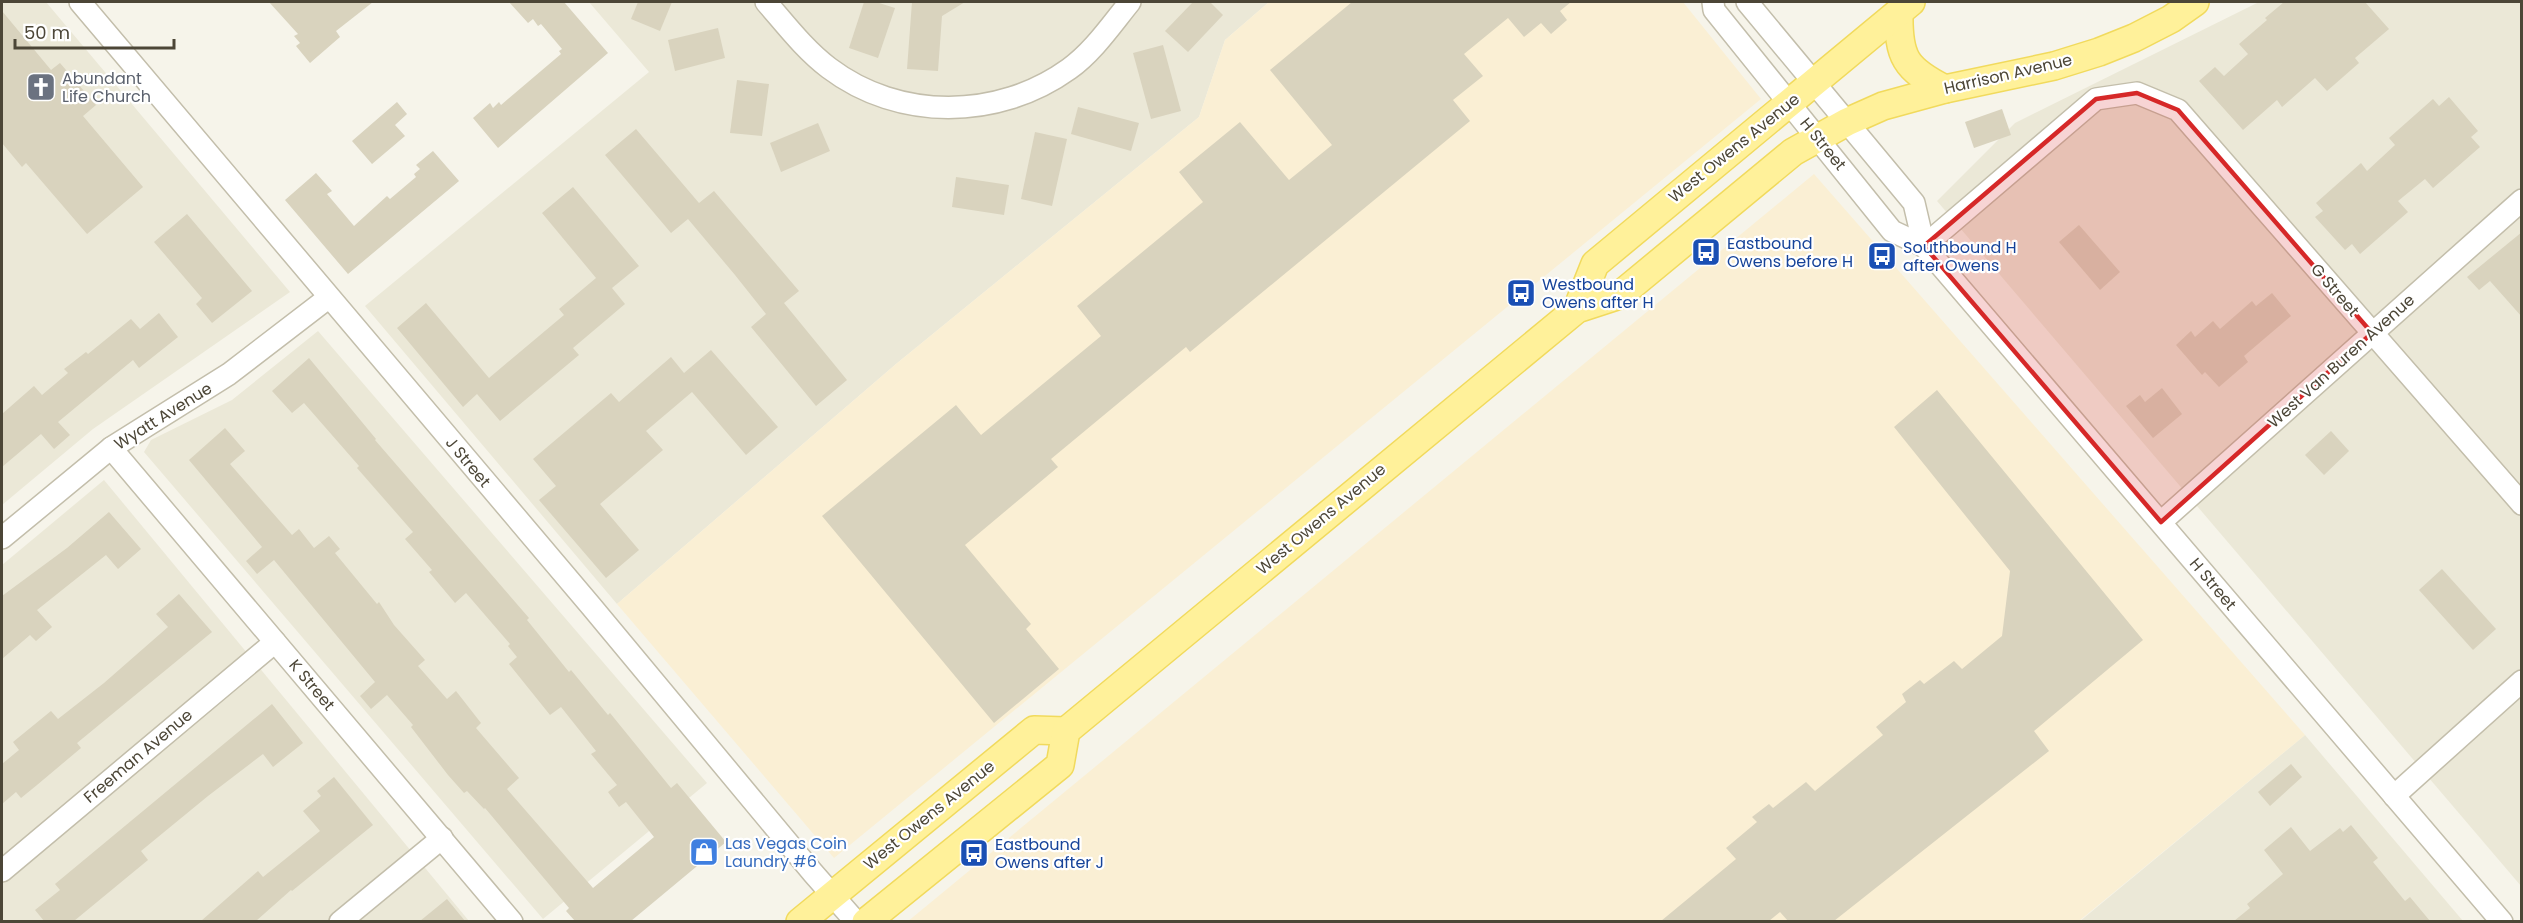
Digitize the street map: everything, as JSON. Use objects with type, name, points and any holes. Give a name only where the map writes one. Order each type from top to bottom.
[{"type":"main road","name":"Harrison Avenue","points":[[1818,137],[1883,106],[1946,89],[2054,66],[2099,52],[2133,38],[2195,2]]},
{"type":"main road","name":"West Owens Avenue","points":[[1577,309],[1595,264],[1905,7]]},
{"type":"main road","points":[[1905,7],[1898,40],[1905,59],[1921,77],[1946,89]]},
{"type":"main road","name":"West Owens Avenue","points":[[800,921],[1034,730],[1066,731],[1577,309],[1620,295],[1793,153],[1818,137]]},
{"type":"main road","points":[[866,921],[1060,765],[1066,731]]},
{"type":"street","name":"J Street","points":[[80,2],[856,921]]},
{"type":"street","points":[[766,2],[804,46],[830,68],[855,84],[885,97],[945,108],[1009,101],[1050,82],[1071,68],[1130,2]]},
{"type":"street","name":"H Street","points":[[1713,2],[1714,10],[1892,231],[1924,246],[2502,921]]},
{"type":"street","name":"H Street","points":[[1748,2],[1914,203],[1924,246]]},
{"type":"street","name":"G Street","points":[[1924,246],[2096,99],[2137,93],[2178,110],[2522,504]]},
{"type":"street","name":"West Van Buren Avenue","points":[[2161,522],[2522,200]]},
{"type":"street","name":"Wyatt Avenue","points":[[2,538],[111,448],[229,374],[328,298]]},
{"type":"street","name":"K Street","points":[[111,448],[512,921]]},
{"type":"street","name":"Freeman Avenue","points":[[2,871],[275,642]]},
{"type":"street","points":[[2394,796],[2522,681]]},
{"type":"street","points":[[340,921],[442,838]]},
{"type":"highlighted area","points":[[2137,93],[2178,110],[2372,333],[2161,522],[1924,246],[2096,99]]},
{"type":"shaded area","points":[[2,2],[46,2],[290,292],[93,429],[2,505]]},
{"type":"shaded area","points":[[589,2],[1269,2],[1225,40],[1199,117],[896,364],[617,604],[365,306],[649,72]]},
{"type":"shaded area","points":[[1269,2],[1683,2],[1761,99],[834,858],[617,604],[896,364],[1199,117],[1225,40]]},
{"type":"shaded area","points":[[2259,2],[2521,2],[2521,886],[1937,201],[2015,123]]},
{"type":"shaded area","points":[[1814,174],[2305,735],[2079,921],[907,922]]},
{"type":"shaded area","points":[[318,331],[707,783],[543,919],[144,452],[151,440],[232,400]]},
{"type":"shaded area","points":[[104,480],[469,921],[2,922],[2,565]]},
{"type":"shaded area","points":[[2305,735],[2463,921],[2079,922]]},
{"type":"building","points":[[269,2],[373,2],[336,31],[340,37],[310,63],[296,46],[300,43],[294,36],[298,34]]},
{"type":"building","points":[[509,2],[564,2],[608,53],[498,148],[473,118],[490,103],[493,108],[499,102],[501,105],[561,54],[559,51],[562,49],[541,24],[538,26],[533,19],[528,23]]},
{"type":"building","points":[[638,2],[672,2],[660,31],[631,19]]},
{"type":"building","points":[[864,2],[876,2],[895,8],[878,58],[849,48]]},
{"type":"building","points":[[912,2],[965,2],[942,16],[938,71],[907,69]]},
{"type":"building","points":[[1193,2],[1210,2],[1223,15],[1188,52],[1165,31]]},
{"type":"building","points":[[1352,2],[1571,2],[1560,11],[1567,20],[1551,34],[1541,23],[1524,37],[1508,18],[1464,54],[1483,76],[1453,100],[1470,121],[1190,352],[1186,347],[1051,459],[1058,467],[965,545],[1031,624],[1026,629],[1059,669],[994,723],[822,516],[956,405],[981,435],[1101,336],[1077,306],[1203,202],[1179,172],[1240,122],[1289,180],[1332,145],[1270,70]]},
{"type":"building","points":[[2284,2],[2365,2],[2389,29],[2355,58],[2359,63],[2327,91],[2315,78],[2282,107],[2277,100],[2243,130],[2199,81],[2215,67],[2224,76],[2248,54],[2239,44]]},
{"type":"building","points":[[2,11],[51,70],[60,63],[96,105],[83,116],[143,187],[87,234],[26,163],[22,167],[2,143]]},
{"type":"building","points":[[718,28],[725,58],[675,71],[668,40]]},
{"type":"building","points":[[1163,45],[1181,111],[1151,119],[1133,53]]},
{"type":"building","points":[[737,80],[769,84],[762,136],[730,133]]},
{"type":"building","points":[[2449,97],[2478,131],[2471,137],[2480,147],[2433,188],[2425,179],[2398,201],[2408,212],[2360,254],[2352,244],[2345,250],[2315,217],[2323,211],[2316,203],[2361,163],[2367,171],[2395,145],[2389,138],[2433,99],[2439,106]]},
{"type":"building","points":[[397,102],[407,114],[395,125],[405,136],[372,164],[352,141]]},
{"type":"building","points":[[1078,107],[1139,123],[1131,151],[1071,134]]},
{"type":"building","points":[[2002,109],[2011,135],[1974,148],[1965,122]]},
{"type":"building","points":[[818,123],[830,151],[781,172],[770,143]]},
{"type":"building","points":[[636,129],[699,203],[714,191],[799,291],[784,303],[847,380],[816,406],[751,327],[766,314],[688,219],[671,233],[605,155]]},
{"type":"building","points":[[1035,132],[1067,139],[1052,206],[1021,199]]},
{"type":"building","points":[[433,151],[459,181],[348,274],[285,200],[316,173],[332,191],[327,194],[354,226],[387,196],[390,199],[416,177],[414,174],[420,169],[416,165]]},
{"type":"building","points":[[956,177],[1009,185],[1004,215],[952,207]]},
{"type":"building","points":[[573,187],[639,266],[612,288],[625,304],[573,348],[579,355],[500,421],[477,394],[463,407],[397,328],[426,303],[489,378],[564,315],[559,309],[596,278],[542,213]]},
{"type":"building","points":[[187,214],[252,291],[212,323],[196,304],[202,298],[154,242]]},
{"type":"building","points":[[2079,225],[2120,272],[2100,290],[2059,242]]},
{"type":"building","points":[[2522,232],[2522,317],[2490,281],[2479,290],[2467,277]]},
{"type":"building","points":[[2272,293],[2291,316],[2244,356],[2248,362],[2219,387],[2205,372],[2202,375],[2176,345],[2191,331],[2195,337],[2213,321],[2220,329],[2252,301],[2256,306]]},
{"type":"building","points":[[159,313],[178,337],[139,368],[133,360],[58,422],[70,435],[54,449],[41,434],[2,467],[2,414],[34,386],[42,395],[68,373],[64,369],[86,352],[88,354],[131,319],[140,329]]},
{"type":"building","points":[[711,350],[778,427],[746,455],[692,392],[646,431],[663,450],[600,504],[639,550],[606,578],[539,500],[556,486],[533,459],[611,393],[619,402],[671,357],[684,373]]},
{"type":"building","points":[[309,358],[375,440],[529,618],[527,620],[569,672],[571,670],[608,715],[610,713],[671,788],[677,783],[726,842],[631,921],[575,921],[566,911],[569,908],[485,808],[467,791],[464,793],[448,775],[411,727],[413,725],[387,695],[371,709],[360,696],[375,682],[274,560],[257,574],[246,561],[262,547],[189,460],[225,428],[245,451],[230,464],[292,535],[299,529],[314,548],[329,536],[340,549],[335,553],[377,604],[379,602],[394,625],[425,660],[418,666],[447,699],[456,691],[481,723],[476,728],[519,778],[507,789],[593,888],[654,837],[626,802],[619,807],[608,792],[617,785],[591,754],[596,751],[561,707],[550,715],[509,664],[517,657],[508,646],[510,644],[466,593],[455,603],[429,572],[432,570],[405,539],[413,532],[357,468],[359,466],[304,403],[292,413],[272,391]]},
{"type":"building","points":[[2162,388],[2182,414],[2153,438],[2126,406],[2140,395],[2145,402]]},
{"type":"building","points":[[1937,390],[2143,640],[2034,731],[2049,751],[1834,921],[1788,921],[1780,912],[1769,921],[1661,921],[1736,859],[1726,848],[1757,822],[1752,817],[1769,804],[1773,808],[1806,782],[1815,791],[1883,735],[1876,727],[1906,702],[1902,694],[1920,680],[1924,684],[1954,661],[1962,669],[2002,636],[2010,571],[1894,427]]},
{"type":"building","points":[[2331,431],[2349,451],[2324,475],[2305,455]]},
{"type":"building","points":[[109,512],[141,549],[118,569],[106,555],[37,610],[52,627],[36,641],[30,635],[2,659],[2,596],[67,548]]},
{"type":"building","points":[[2442,569],[2496,629],[2473,650],[2419,590]]},
{"type":"building","points":[[179,594],[212,632],[77,743],[81,748],[37,785],[21,798],[16,792],[2,804],[2,764],[19,750],[13,742],[51,711],[58,719],[104,683],[168,627],[156,614]]},
{"type":"building","points":[[272,704],[303,743],[273,767],[263,754],[208,796],[141,851],[148,860],[74,921],[44,921],[35,910],[60,890],[55,884]]},
{"type":"building","points":[[2291,764],[2302,777],[2270,806],[2258,792]]},
{"type":"building","points":[[334,777],[373,825],[256,921],[201,921],[258,871],[263,877],[320,831],[303,811],[321,796],[317,791]]},
{"type":"building","points":[[2351,825],[2378,858],[2373,862],[2405,901],[2410,897],[2430,921],[2234,921],[2250,908],[2247,904],[2283,874],[2264,850],[2291,827],[2310,851],[2340,828],[2343,832]]},
{"type":"building","points":[[447,899],[465,921],[420,921]]},
{"type":"place","name":"Abundant Life Church","points":[[41,87]]},
{"type":"place","name":"Eastbound Owens before H","points":[[1706,252]]},
{"type":"place","name":"Southbound H after Owens","points":[[1882,256]]},
{"type":"place","name":"Westbound Owens after H","points":[[1521,293]]},
{"type":"place","name":"Las Vegas Coin Laundry #6","points":[[704,852]]},
{"type":"place","name":"Eastbound Owens after J","points":[[974,853]]}]
